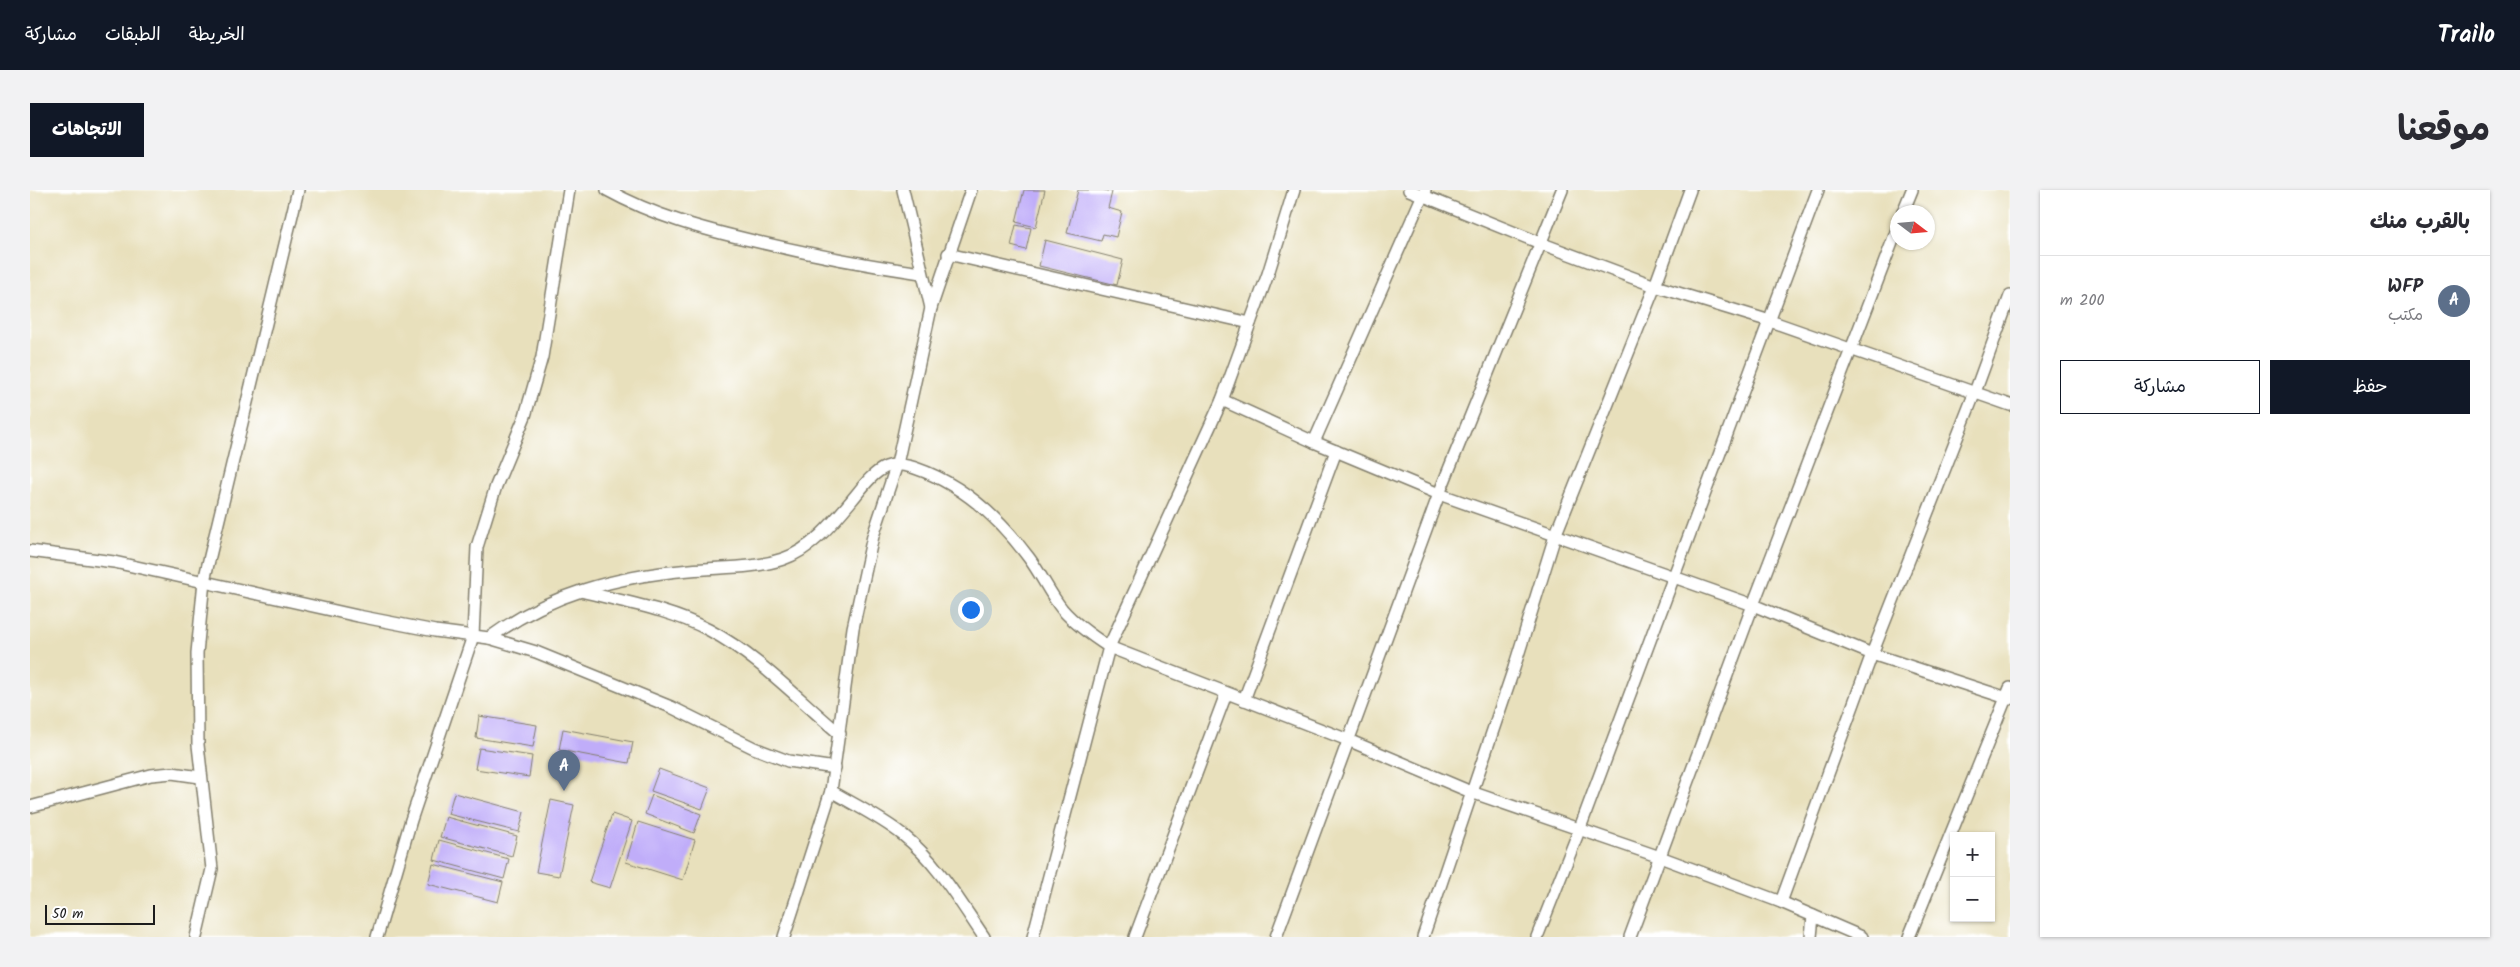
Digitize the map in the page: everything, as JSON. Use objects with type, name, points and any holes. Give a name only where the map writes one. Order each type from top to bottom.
[{"type":"street","points":[[196,937],[212,869],[210,841],[200,776],[197,663],[198,626],[204,581],[298,190]]},
{"type":"street","points":[[377,937],[411,820],[473,636],[477,548],[496,486],[525,416],[542,357],[569,190]]},
{"type":"street","points":[[608,190],[639,208],[696,227],[806,254],[921,273]]},
{"type":"street","points":[[902,190],[931,308]]},
{"type":"street","points":[[784,937],[831,791],[836,768],[853,628],[873,536],[897,464],[931,308],[971,190]]},
{"type":"street","points":[[1033,937],[1109,647],[1222,400],[1268,274],[1294,190]]},
{"type":"street","points":[[1409,190],[1423,193],[1540,243],[1655,286],[1770,321],[1850,351],[2010,405]]},
{"type":"street","points":[[1276,937],[1439,494],[1562,190]]},
{"type":"street","points":[[1423,937],[1514,668],[1555,536],[1655,286],[1690,190]]},
{"type":"street","points":[[1537,937],[1580,828],[1818,190]]},
{"type":"street","points":[[1906,205],[1912,190]]},
{"type":"street","points":[[1314,442],[1423,193]]},
{"type":"street","points":[[1630,937],[1752,605],[1890,248]]},
{"type":"street","points":[[948,254],[1250,323]]},
{"type":"street","points":[[1781,902],[1872,654],[1976,392],[2010,296]]},
{"type":"street","points":[[1222,400],[1314,442],[1439,494],[1674,576],[1752,605],[1872,654],[2009,695],[1909,937]]},
{"type":"street","points":[[1244,700],[1336,451]]},
{"type":"street","points":[[489,638],[511,622],[539,606],[617,579],[650,573],[746,566],[784,559],[805,547],[824,530],[880,470],[897,464],[908,466],[930,474],[971,498],[994,516],[1028,558],[1062,609],[1088,633],[1109,647],[1348,740],[1471,792],[1660,857],[1781,902],[1862,937]]},
{"type":"street","points":[[30,551],[105,560],[366,617],[489,638],[536,652],[670,706],[754,748],[788,761],[836,768]]},
{"type":"street","points":[[579,591],[660,611],[708,630],[758,663],[840,734]]},
{"type":"street","points":[[1135,937],[1226,694]]},
{"type":"street","points":[[30,807],[151,775],[172,773],[200,776]]},
{"type":"street","points":[[831,791],[896,829],[920,850],[954,892],[984,937]]},
{"type":"street","points":[[1811,937],[1813,916]]},
{"type":"building","points":[[1024,190],[1045,190],[1036,227],[1016,222]]},
{"type":"building","points":[[1078,190],[1112,192],[1108,208],[1122,212],[1116,237],[1103,234],[1101,241],[1067,233]]},
{"type":"building","points":[[1016,225],[1031,228],[1026,250],[1011,246]]},
{"type":"building","points":[[1045,240],[1123,260],[1117,285],[1039,266]]},
{"type":"building","points":[[479,716],[537,725],[533,747],[476,738]]},
{"type":"building","points":[[563,729],[633,742],[629,763],[559,750]]},
{"type":"building","points":[[479,748],[532,756],[529,777],[475,769]]},
{"type":"building","points":[[659,769],[710,788],[702,809],[651,791]]},
{"type":"building","points":[[454,793],[524,812],[519,832],[448,814]]},
{"type":"building","points":[[652,795],[701,814],[694,833],[645,814]]},
{"type":"building","points":[[551,800],[574,805],[559,876],[536,872]]},
{"type":"building","points":[[612,814],[632,821],[610,888],[589,882]]},
{"type":"building","points":[[446,817],[517,836],[512,856],[440,837]]},
{"type":"building","points":[[638,822],[695,840],[683,880],[626,862]]},
{"type":"building","points":[[439,840],[509,859],[504,879],[434,860]]},
{"type":"building","points":[[433,864],[503,882],[498,902],[428,884]]},
{"type":"place","name":"WFP","points":[[564,791]]}]
